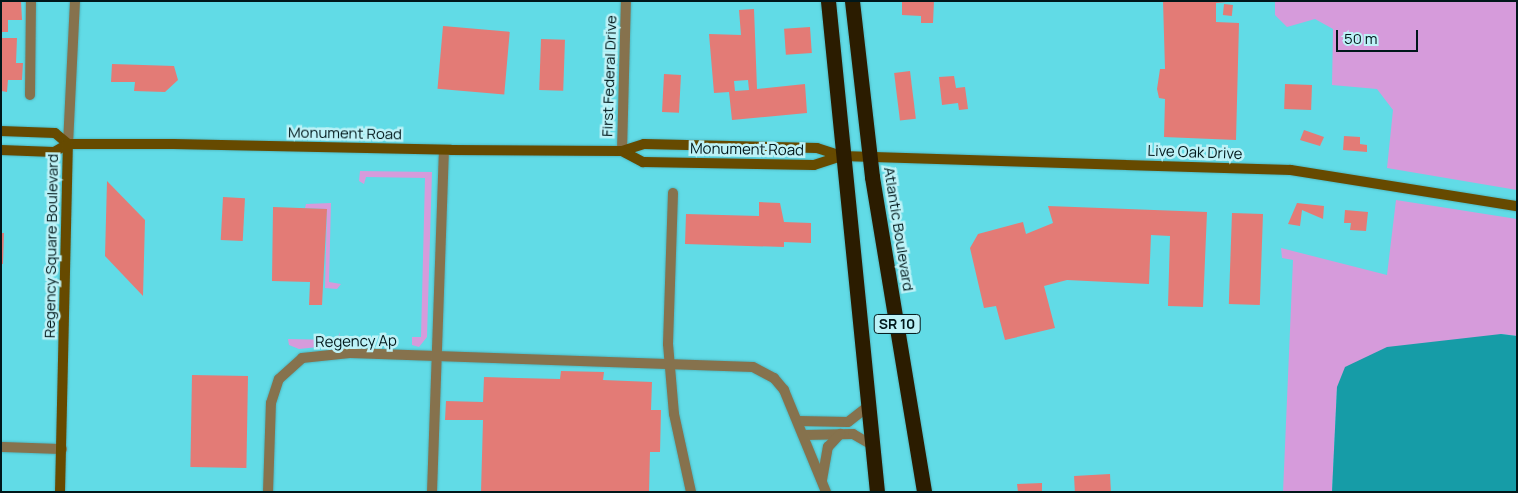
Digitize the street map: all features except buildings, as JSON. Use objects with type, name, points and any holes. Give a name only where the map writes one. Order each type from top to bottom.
[{"type":"highway","name":"SR 10","points":[[828,1],[867,407],[877,492]]},
{"type":"highway","name":"Atlantic Boulevard","points":[[852,1],[870,157],[924,492]]},
{"type":"main road","name":"Monument Road","points":[[1,131],[55,133],[68,144]]},
{"type":"main road","name":"Monument Road","points":[[1,150],[54,152],[68,144],[622,151],[644,144],[822,148],[842,156],[870,157]]},
{"type":"main road","name":"Regency Square Boulevard","points":[[60,492],[68,144]]},
{"type":"main road","name":"Monument Road","points":[[622,151],[643,162],[814,165],[842,156]]},
{"type":"main road","name":"Live Oak Drive","points":[[870,157],[1291,170],[1517,206]]},
{"type":"street","points":[[30,1],[30,95]]},
{"type":"street","name":"Regency Square Boulevard","points":[[68,144],[75,1]]},
{"type":"street","name":"First Federal Drive","points":[[622,151],[626,1]]},
{"type":"street","points":[[432,492],[444,150]]},
{"type":"street","points":[[673,193],[670,362],[674,414],[691,492]]},
{"type":"street","name":"Regency Ap","points":[[268,492],[271,403],[288,367],[302,358],[334,353],[741,363],[764,371],[784,390],[826,492]]},
{"type":"street","points":[[798,421],[848,422],[867,407]]},
{"type":"street","points":[[822,481],[828,446],[840,434]]},
{"type":"street","points":[[804,435],[853,434],[872,445]]},
{"type":"street","points":[[1,447],[62,449]]},
{"type":"shaded area","points":[[1275,1],[1517,1],[1517,190],[1387,168],[1393,110],[1377,89],[1332,85],[1333,29],[1315,19],[1287,27],[1275,15]]},
{"type":"shaded area","points":[[360,171],[432,172],[427,337],[419,347],[412,345],[412,337],[421,337],[425,178],[366,177],[364,184],[359,181]]},
{"type":"shaded area","points":[[1396,200],[1517,219],[1517,336],[1501,334],[1337,387],[1332,492],[1283,492],[1293,260],[1282,258],[1281,248],[1387,275]]},
{"type":"shaded area","points":[[331,203],[329,282],[341,284],[337,289],[325,288],[327,209],[305,208],[306,204]]},
{"type":"shaded area","points":[[340,332],[338,345],[299,349],[289,345],[288,339],[337,340]]},
{"type":"water","points":[[1501,334],[1517,336],[1517,492],[1332,492],[1337,387],[1345,367],[1387,347]]}]
